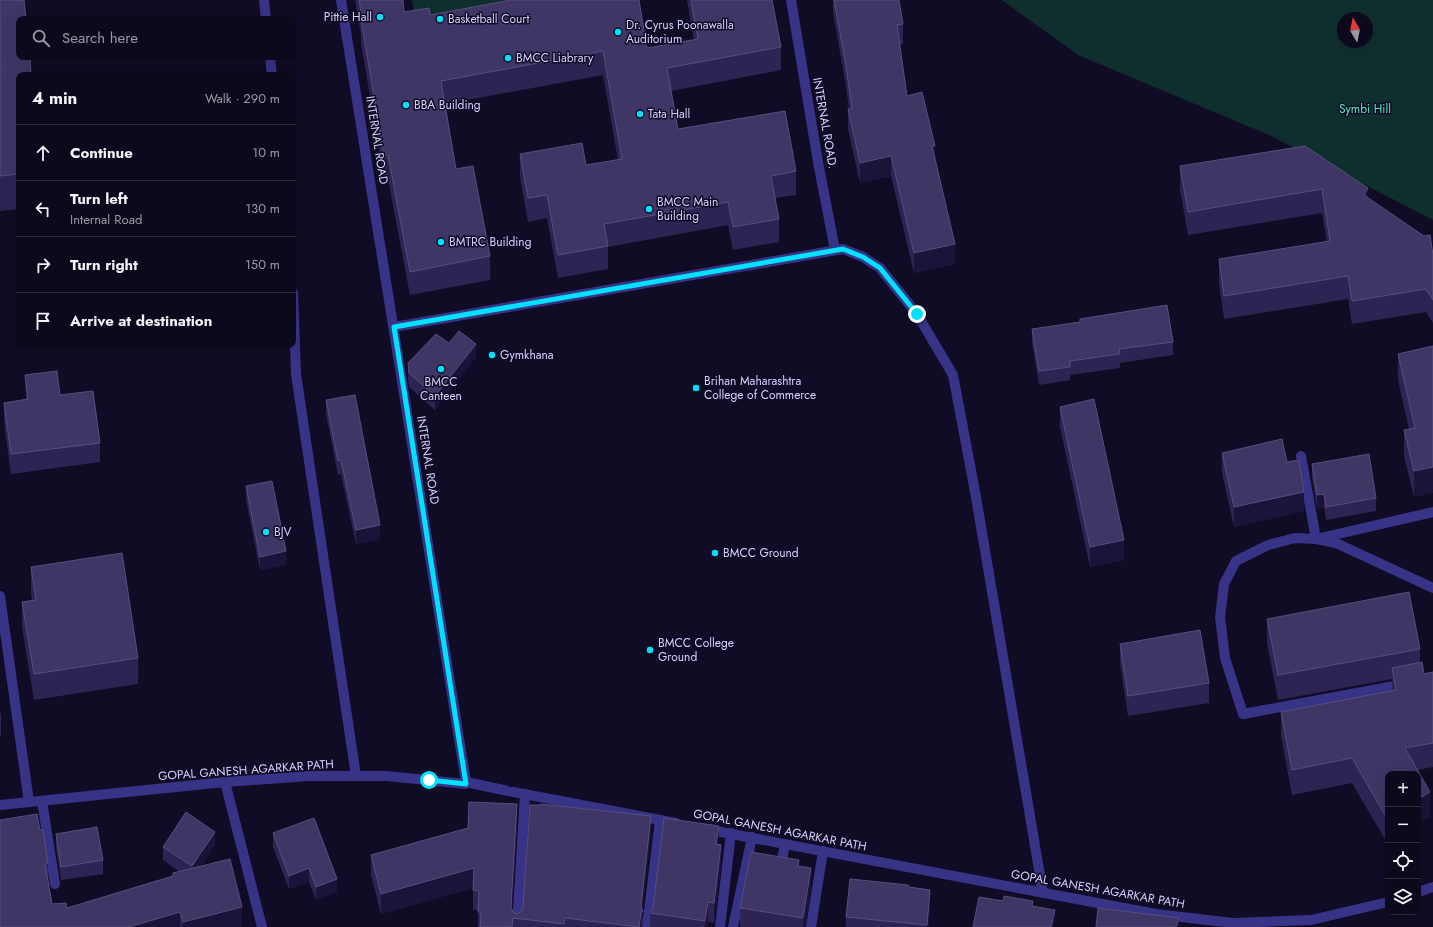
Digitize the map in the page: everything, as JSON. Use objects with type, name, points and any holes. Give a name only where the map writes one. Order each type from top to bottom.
[{"type":"street","points":[[264,0],[266,16]]},
{"type":"street","name":"INTERNAL ROAD","points":[[341,0],[466,782]]},
{"type":"street","name":"INTERNAL ROAD.","points":[[791,0],[818,162],[835,250]]},
{"type":"street","points":[[270,60],[272,72]]},
{"type":"street","points":[[394,327],[843,249],[863,257],[880,268],[917,314],[953,375],[976,497],[1043,893]]},
{"type":"street","points":[[295,348],[296,374],[356,776]]},
{"type":"street","points":[[1301,456],[1316,538]]},
{"type":"street","points":[[1418,681],[1243,714],[1225,658],[1220,617],[1224,584],[1236,561],[1268,545],[1295,538],[1316,538],[1433,512]]},
{"type":"street","points":[[1316,538],[1336,543],[1433,588]]},
{"type":"street","points":[[0,596],[29,802]]},
{"type":"street","name":"GOPAL GANESH AGARKAR PATH","points":[[0,805],[225,782],[309,776],[387,776],[466,784],[466,782],[752,838],[1156,914],[1233,923],[1311,920],[1385,903]]},
{"type":"street","points":[[225,782],[262,927]]},
{"type":"street","points":[[517,927],[525,794]]},
{"type":"street","points":[[42,801],[55,884]]},
{"type":"street","points":[[647,927],[660,820]]},
{"type":"street","points":[[720,927],[731,833]]},
{"type":"street","points":[[733,927],[752,838]]},
{"type":"street","points":[[785,844],[776,869],[793,872]]},
{"type":"street","points":[[811,927],[823,851]]},
{"type":"street","points":[[746,864],[759,866]]},
{"type":"street","points":[[806,875],[819,877]]},
{"type":"street","points":[[1421,891],[1433,887]]},
{"type":"green space","name":"Basketball Court","points":[[412,0],[511,0],[417,28]]},
{"type":"green space","name":"Symbi Hill","points":[[1002,0],[1433,0],[1433,220],[1269,135],[1078,55]]},
{"type":"building","points":[[0,0],[24,0],[26,16],[16,16],[16,60],[30,60],[31,72],[16,72],[16,174],[0,176]]},
{"type":"building","points":[[359,0],[403,0],[404,12],[429,8],[430,15],[511,0],[639,0],[647,48],[698,39],[691,0],[772,0],[781,47],[667,68],[678,129],[785,111],[796,171],[771,176],[779,219],[733,227],[728,202],[604,224],[608,246],[558,255],[547,195],[528,198],[520,154],[582,143],[586,165],[622,159],[603,51],[441,81],[456,169],[473,166],[490,256],[410,272],[388,155],[384,156]]},
{"type":"building","points":[[834,0],[899,0],[903,24],[897,25],[907,96],[922,92],[935,146],[932,146],[955,244],[914,253],[891,156],[860,163],[848,109],[852,108]]},
{"type":"building","points":[[1305,146],[1368,188],[1364,195],[1424,236],[1430,235],[1433,255],[1433,300],[1426,289],[1352,301],[1348,276],[1224,296],[1219,259],[1330,241],[1322,189],[1188,212],[1180,166]]},
{"type":"building","points":[[1167,305],[1173,342],[1119,349],[1120,354],[1070,361],[1070,367],[1039,371],[1032,329],[1080,322],[1080,319]]},
{"type":"building","name":"BMCC Canteen","points":[[459,331],[476,344],[435,396],[409,373],[408,363],[436,334],[449,343]]},
{"type":"building","points":[[1433,346],[1433,467],[1414,471],[1404,430],[1415,428],[1398,354]]},
{"type":"building","points":[[57,371],[60,395],[93,391],[100,443],[11,454],[4,403],[28,399],[25,375]]},
{"type":"building","points":[[355,395],[380,525],[356,530],[341,460],[338,461],[326,400]]},
{"type":"building","points":[[1094,399],[1124,540],[1090,547],[1060,407]]},
{"type":"building","points":[[1282,439],[1287,462],[1299,460],[1304,492],[1234,507],[1222,453]]},
{"type":"building","points":[[1369,454],[1376,498],[1326,507],[1324,494],[1317,495],[1312,464]]},
{"type":"building","name":"BJV","points":[[272,481],[286,551],[260,557],[246,486]]},
{"type":"building","points":[[122,553],[138,658],[34,674],[22,602],[36,600],[31,567]]},
{"type":"building","points":[[1409,592],[1420,649],[1278,675],[1267,619]]},
{"type":"building","points":[[1200,630],[1209,683],[1128,696],[1120,644]]},
{"type":"building","points":[[1422,662],[1424,674],[1433,672],[1433,743],[1405,748],[1418,771],[1385,771],[1385,815],[1352,758],[1292,770],[1281,712],[1396,690],[1392,668]]},
{"type":"building","points":[[1421,776],[1430,792],[1421,797]]},
{"type":"building","points":[[469,802],[517,804],[511,907],[513,912],[517,914],[522,911],[523,907],[530,805],[541,804],[651,816],[641,906],[643,912],[641,912],[639,927],[565,918],[564,924],[513,918],[512,927],[480,927],[481,912],[478,912],[479,891],[473,890],[474,868],[381,894],[371,855],[468,828]]},
{"type":"building","points":[[186,812],[215,832],[192,866],[163,847]]},
{"type":"building","points":[[37,814],[40,830],[43,830],[48,863],[45,863],[52,904],[66,903],[67,908],[173,876],[173,873],[230,859],[242,907],[183,922],[180,912],[129,927],[0,927],[0,820]]},
{"type":"building","points":[[314,818],[337,879],[316,887],[309,868],[289,876],[273,833]]},
{"type":"building","points":[[664,818],[719,826],[716,844],[721,845],[714,903],[708,902],[705,921],[650,913],[653,908]]},
{"type":"building","points":[[97,827],[103,860],[61,867],[56,834]]},
{"type":"building","points":[[751,852],[799,860],[798,866],[811,868],[803,918],[740,908]]},
{"type":"building","points":[[850,879],[908,885],[909,887],[930,890],[927,925],[846,917]]},
{"type":"building","points":[[1004,896],[1033,901],[1032,906],[1055,910],[1051,927],[973,927],[979,897],[1003,901]]},
{"type":"building","points":[[1098,908],[1179,918],[1176,927],[1096,927]]},
{"type":"place","name":"Pittie Hall","points":[[380,17]]},
{"type":"place","name":"Basketball Court","points":[[440,19]]},
{"type":"place","name":"Dr. Cyrus Poonawalla Auditorium","points":[[618,32]]},
{"type":"place","name":"BMCC Liabrary","points":[[508,58]]},
{"type":"place","name":"BBA Building","points":[[406,105]]},
{"type":"place","name":"Tata Hall","points":[[640,114]]},
{"type":"place","name":"BMCC Main Building","points":[[649,209]]},
{"type":"place","name":"BMTRC Building","points":[[441,242]]},
{"type":"place","name":"Gymkhana","points":[[492,355]]},
{"type":"place","name":"BMCC Canteen","points":[[441,369]]},
{"type":"place","name":"Brihan Maharashtra College of Commerce","points":[[696,388]]},
{"type":"place","name":"BJV","points":[[266,532]]},
{"type":"place","name":"BMCC Ground","points":[[715,553]]},
{"type":"place","name":"BMCC College Ground","points":[[650,650]]},
{"type":"route","points":[[429,780],[466,784],[394,327],[843,249],[863,257],[880,268],[917,314]]}]
